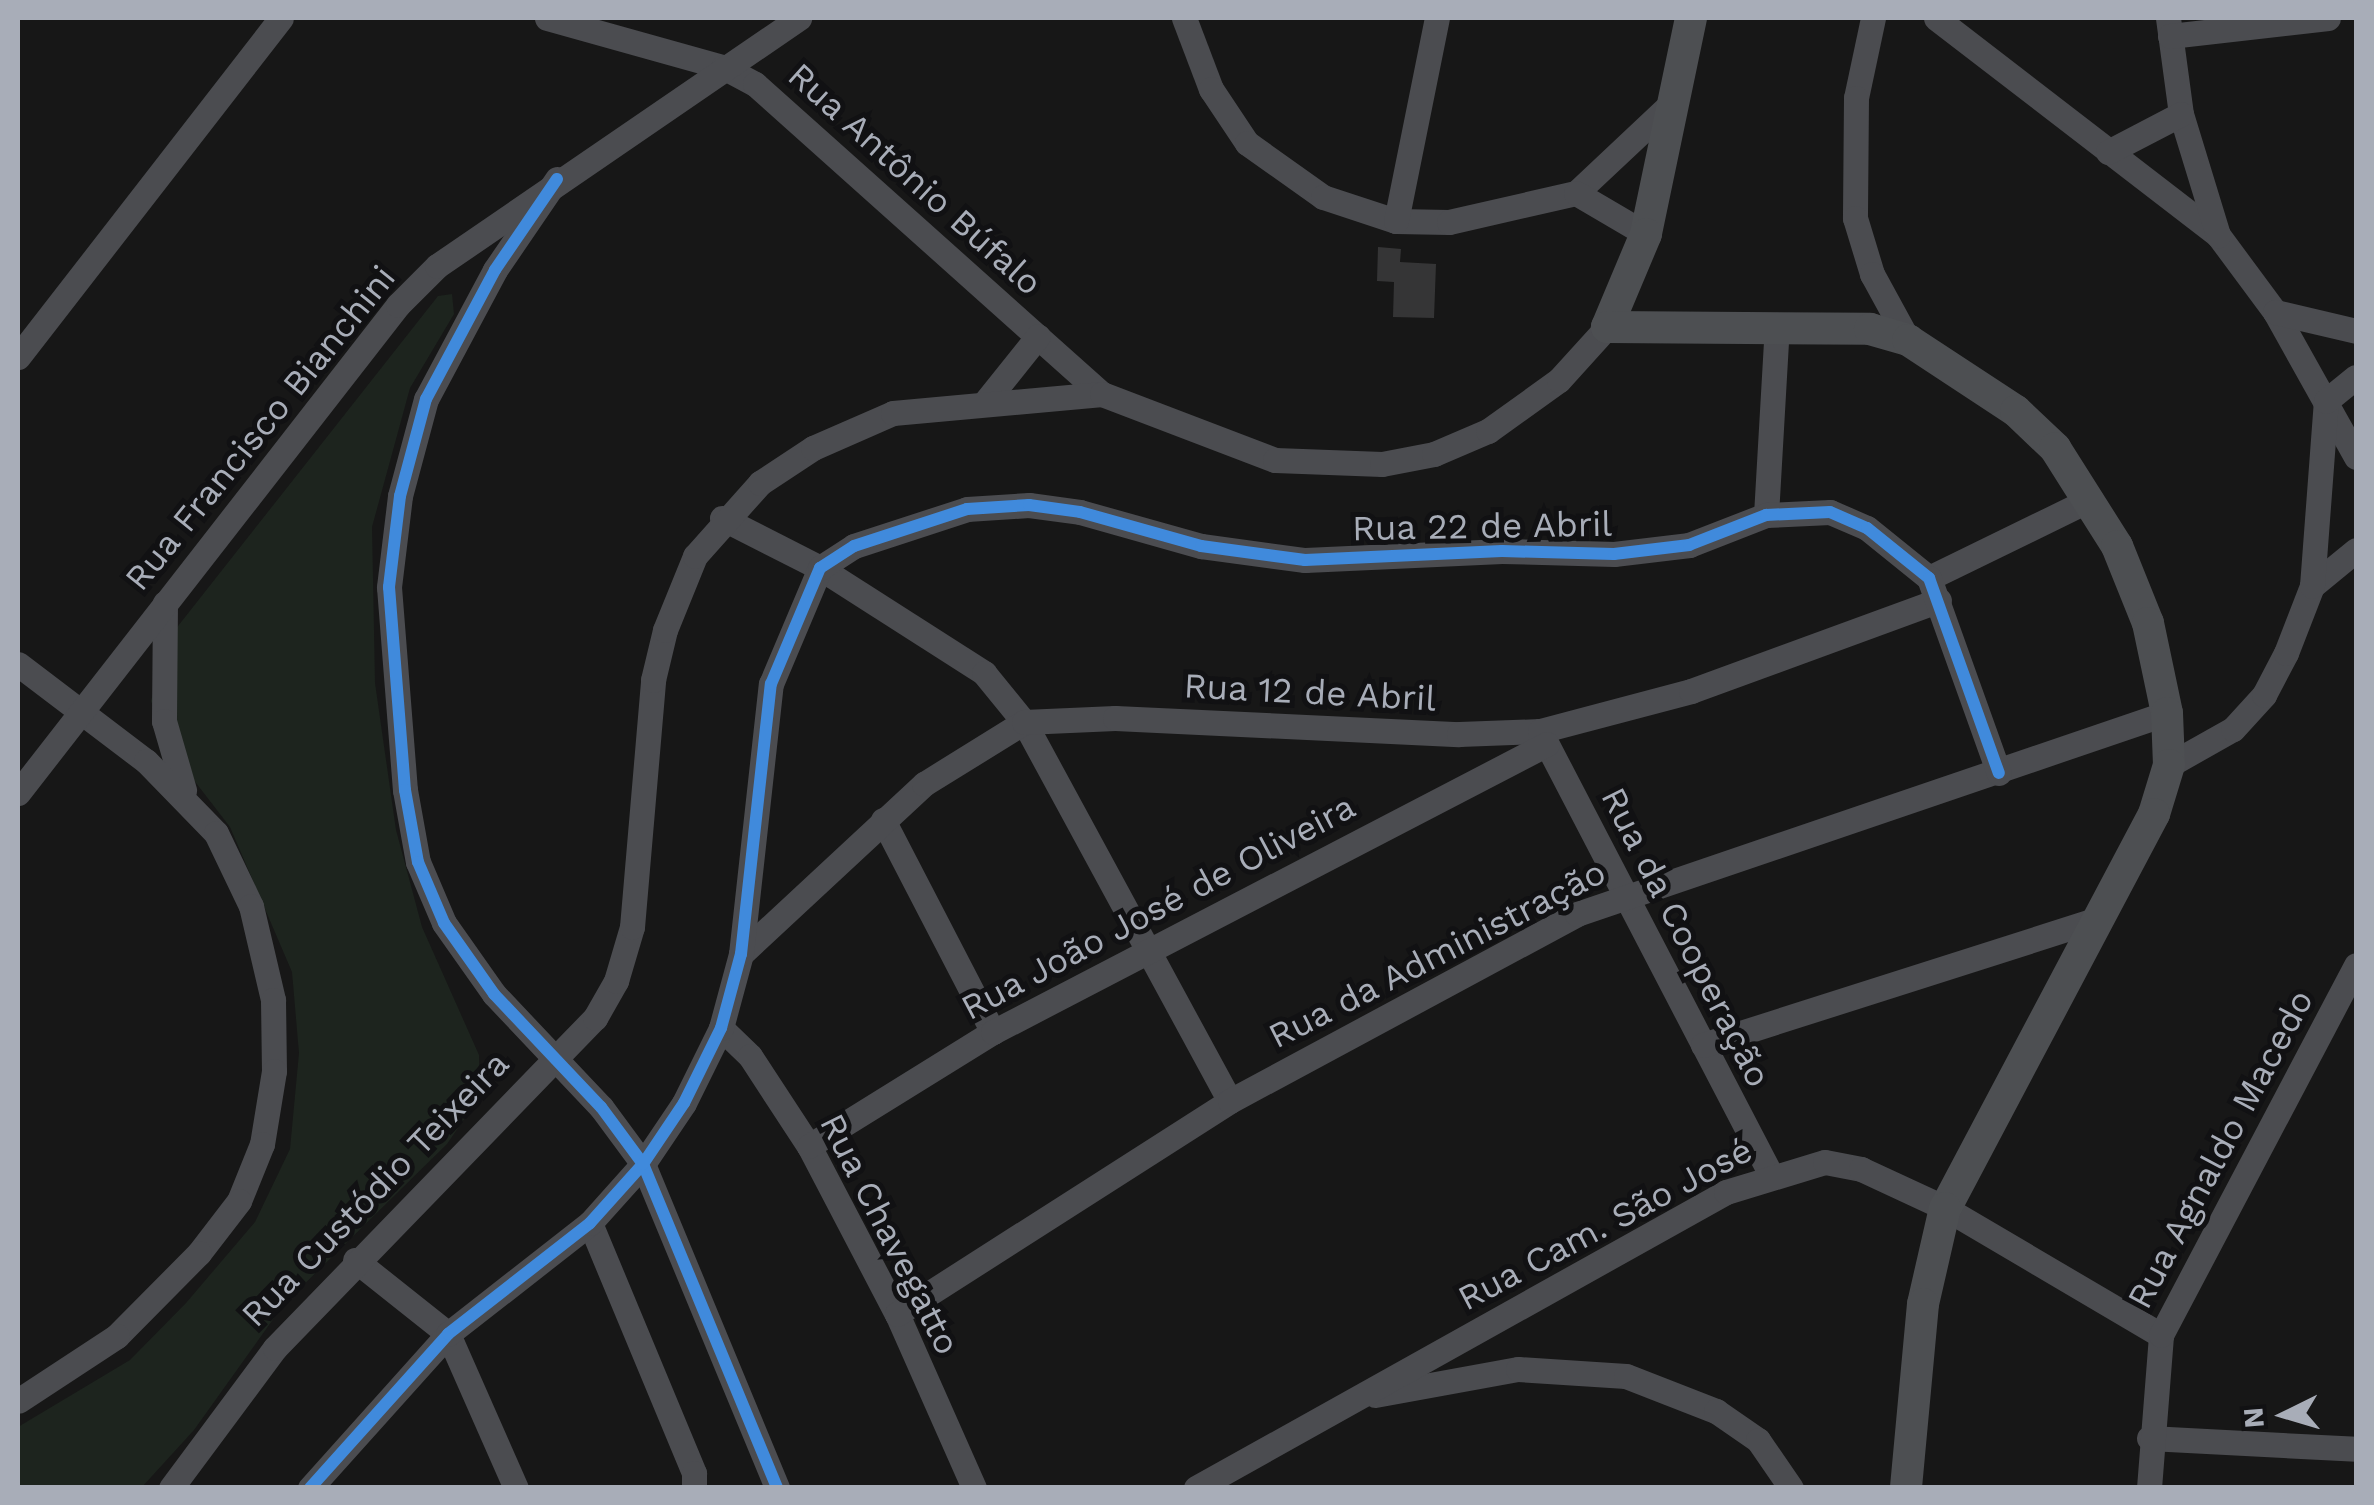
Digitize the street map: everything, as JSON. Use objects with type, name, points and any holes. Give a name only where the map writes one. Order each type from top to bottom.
[{"type":"main road","name":"Rua Custódio Teixeira","points":[[1608,327],[1646,234],[1691,18]]},
{"type":"main road","points":[[1608,327],[1777,325],[1870,329],[1908,340],[2016,410],[2055,448],[2091,499],[2148,623],[2167,713],[2169,766],[2154,814],[2092,921],[1945,1208],[1923,1304],[1906,1488]]},
{"type":"street","points":[[18,357],[280,18]]},
{"type":"street","name":"Rua Antônio Búfalo","points":[[547,18],[724,67],[786,108],[1102,394]]},
{"type":"street","name":"Rua Francisco Bianchini","points":[[18,793],[398,305],[437,266],[557,179],[799,18]]},
{"type":"street","points":[[1184,18],[1211,90],[1247,143],[1322,198],[1396,221],[1467,219],[1576,193],[1673,102]]},
{"type":"street","points":[[1396,221],[1437,18]]},
{"type":"street","points":[[1873,18],[1856,98],[1855,218],[1872,274],[1908,340]]},
{"type":"street","points":[[1936,18],[2218,235],[2275,312],[2356,458]]},
{"type":"street","points":[[2218,235],[2181,114],[2169,27],[2328,18]]},
{"type":"street","points":[[2108,152],[2181,114]]},
{"type":"street","points":[[557,179],[496,270],[426,398],[400,496],[389,588],[405,790],[418,862],[444,923],[494,994],[643,1164],[777,1488]]},
{"type":"street","points":[[1576,193],[1646,234]]},
{"type":"street","points":[[2275,312],[2356,331]]},
{"type":"street","points":[[1766,515],[1777,325]]},
{"type":"street","name":"Rua Custódio Teixeira","points":[[171,1488],[275,1348],[355,1260],[596,1018],[616,981],[632,927],[652,680],[695,556],[722,518],[773,474],[868,422],[986,401],[1102,394],[1275,460],[1382,464],[1434,454],[1488,430],[1559,380],[1608,327]]},
{"type":"street","points":[[986,401],[1038,336]]},
{"type":"street","points":[[2169,766],[2232,730],[2264,695],[2312,586],[2326,401],[2356,377]]},
{"type":"street","name":"Rua 12 de Abril","points":[[741,954],[883,820],[968,751],[1024,722],[1115,718],[1544,738],[1690,691],[1934,588],[2091,499]]},
{"type":"street","name":"Rua 22 de Abril","points":[[820,568],[902,527],[967,510],[1029,505],[1080,512],[1201,546],[1305,560],[1656,552],[1766,515],[1830,512],[1892,545],[1934,588],[1999,773]]},
{"type":"street","points":[[722,518],[820,568],[984,673],[1024,722],[1230,1101]]},
{"type":"street","points":[[2312,586],[2356,550]]},
{"type":"street","points":[[317,1483],[448,1334],[590,1223],[643,1164],[721,1028],[741,954],[764,713],[781,656],[820,568]]},
{"type":"street","points":[[165,603],[164,721],[186,794]]},
{"type":"street","points":[[18,664],[186,794],[216,834],[251,906],[273,1000],[274,1072],[262,1144],[240,1200],[159,1300],[18,1401]]},
{"type":"street","name":"Rua da Administração","points":[[897,1314],[1230,1101],[1624,894],[1999,773],[2167,713]]},
{"type":"street","name":"Rua da Cooperação","points":[[1544,738],[1771,1175]]},
{"type":"street","name":"Rua João José de Oliveira","points":[[809,1146],[994,1032],[1544,738]]},
{"type":"street","points":[[883,820],[994,1032]]},
{"type":"street","points":[[1703,1045],[2092,921]]},
{"type":"street","name":"Rua Agnaldo Macedo","points":[[2149,1488],[2161,1335],[2356,965]]},
{"type":"street","name":"Rua Chavegatto","points":[[721,1028],[750,1056],[809,1146],[897,1314],[974,1488]]},
{"type":"street","name":"Rua Cam. São José","points":[[1196,1488],[1726,1192],[1771,1175],[1825,1162],[1861,1169],[1945,1208],[2161,1335]]},
{"type":"street","points":[[590,1223],[694,1473],[694,1488]]},
{"type":"street","points":[[355,1260],[448,1334],[516,1488]]},
{"type":"street","points":[[1492,1322],[1492,1344],[1506,1371]]},
{"type":"street","points":[[1350,1400],[1506,1371],[1590,1370],[1678,1394],[1758,1440],[1791,1488]]},
{"type":"street","points":[[2150,1438],[2356,1449]]},
{"type":"shaded area","points":[[452,294],[454,314],[410,388],[372,527],[375,683],[396,830],[422,927],[479,1055],[480,1096],[447,1144],[284,1304],[194,1430],[142,1487],[18,1488],[18,1427],[130,1360],[186,1303],[255,1222],[290,1149],[299,1053],[292,972],[230,827],[166,744],[151,701],[167,640],[438,296]]},
{"type":"building","points":[[1378,247],[1401,249],[1400,262],[1436,264],[1434,318],[1393,317],[1394,282],[1377,281]]},
{"type":"cycle path","points":[[557,179],[495,270],[426,399],[400,496],[389,587],[405,790],[418,862],[444,923],[494,994],[601,1107],[643,1164],[777,1488]]},
{"type":"cycle path","points":[[310,1488],[448,1334],[590,1223],[643,1164],[684,1103],[721,1028],[741,954],[771,684],[820,568],[854,546],[967,509],[1029,505],[1080,512],[1201,546],[1305,560],[1502,551],[1614,554],[1689,545],[1766,515],[1830,512],[1867,528],[1929,578],[1999,773]]}]
